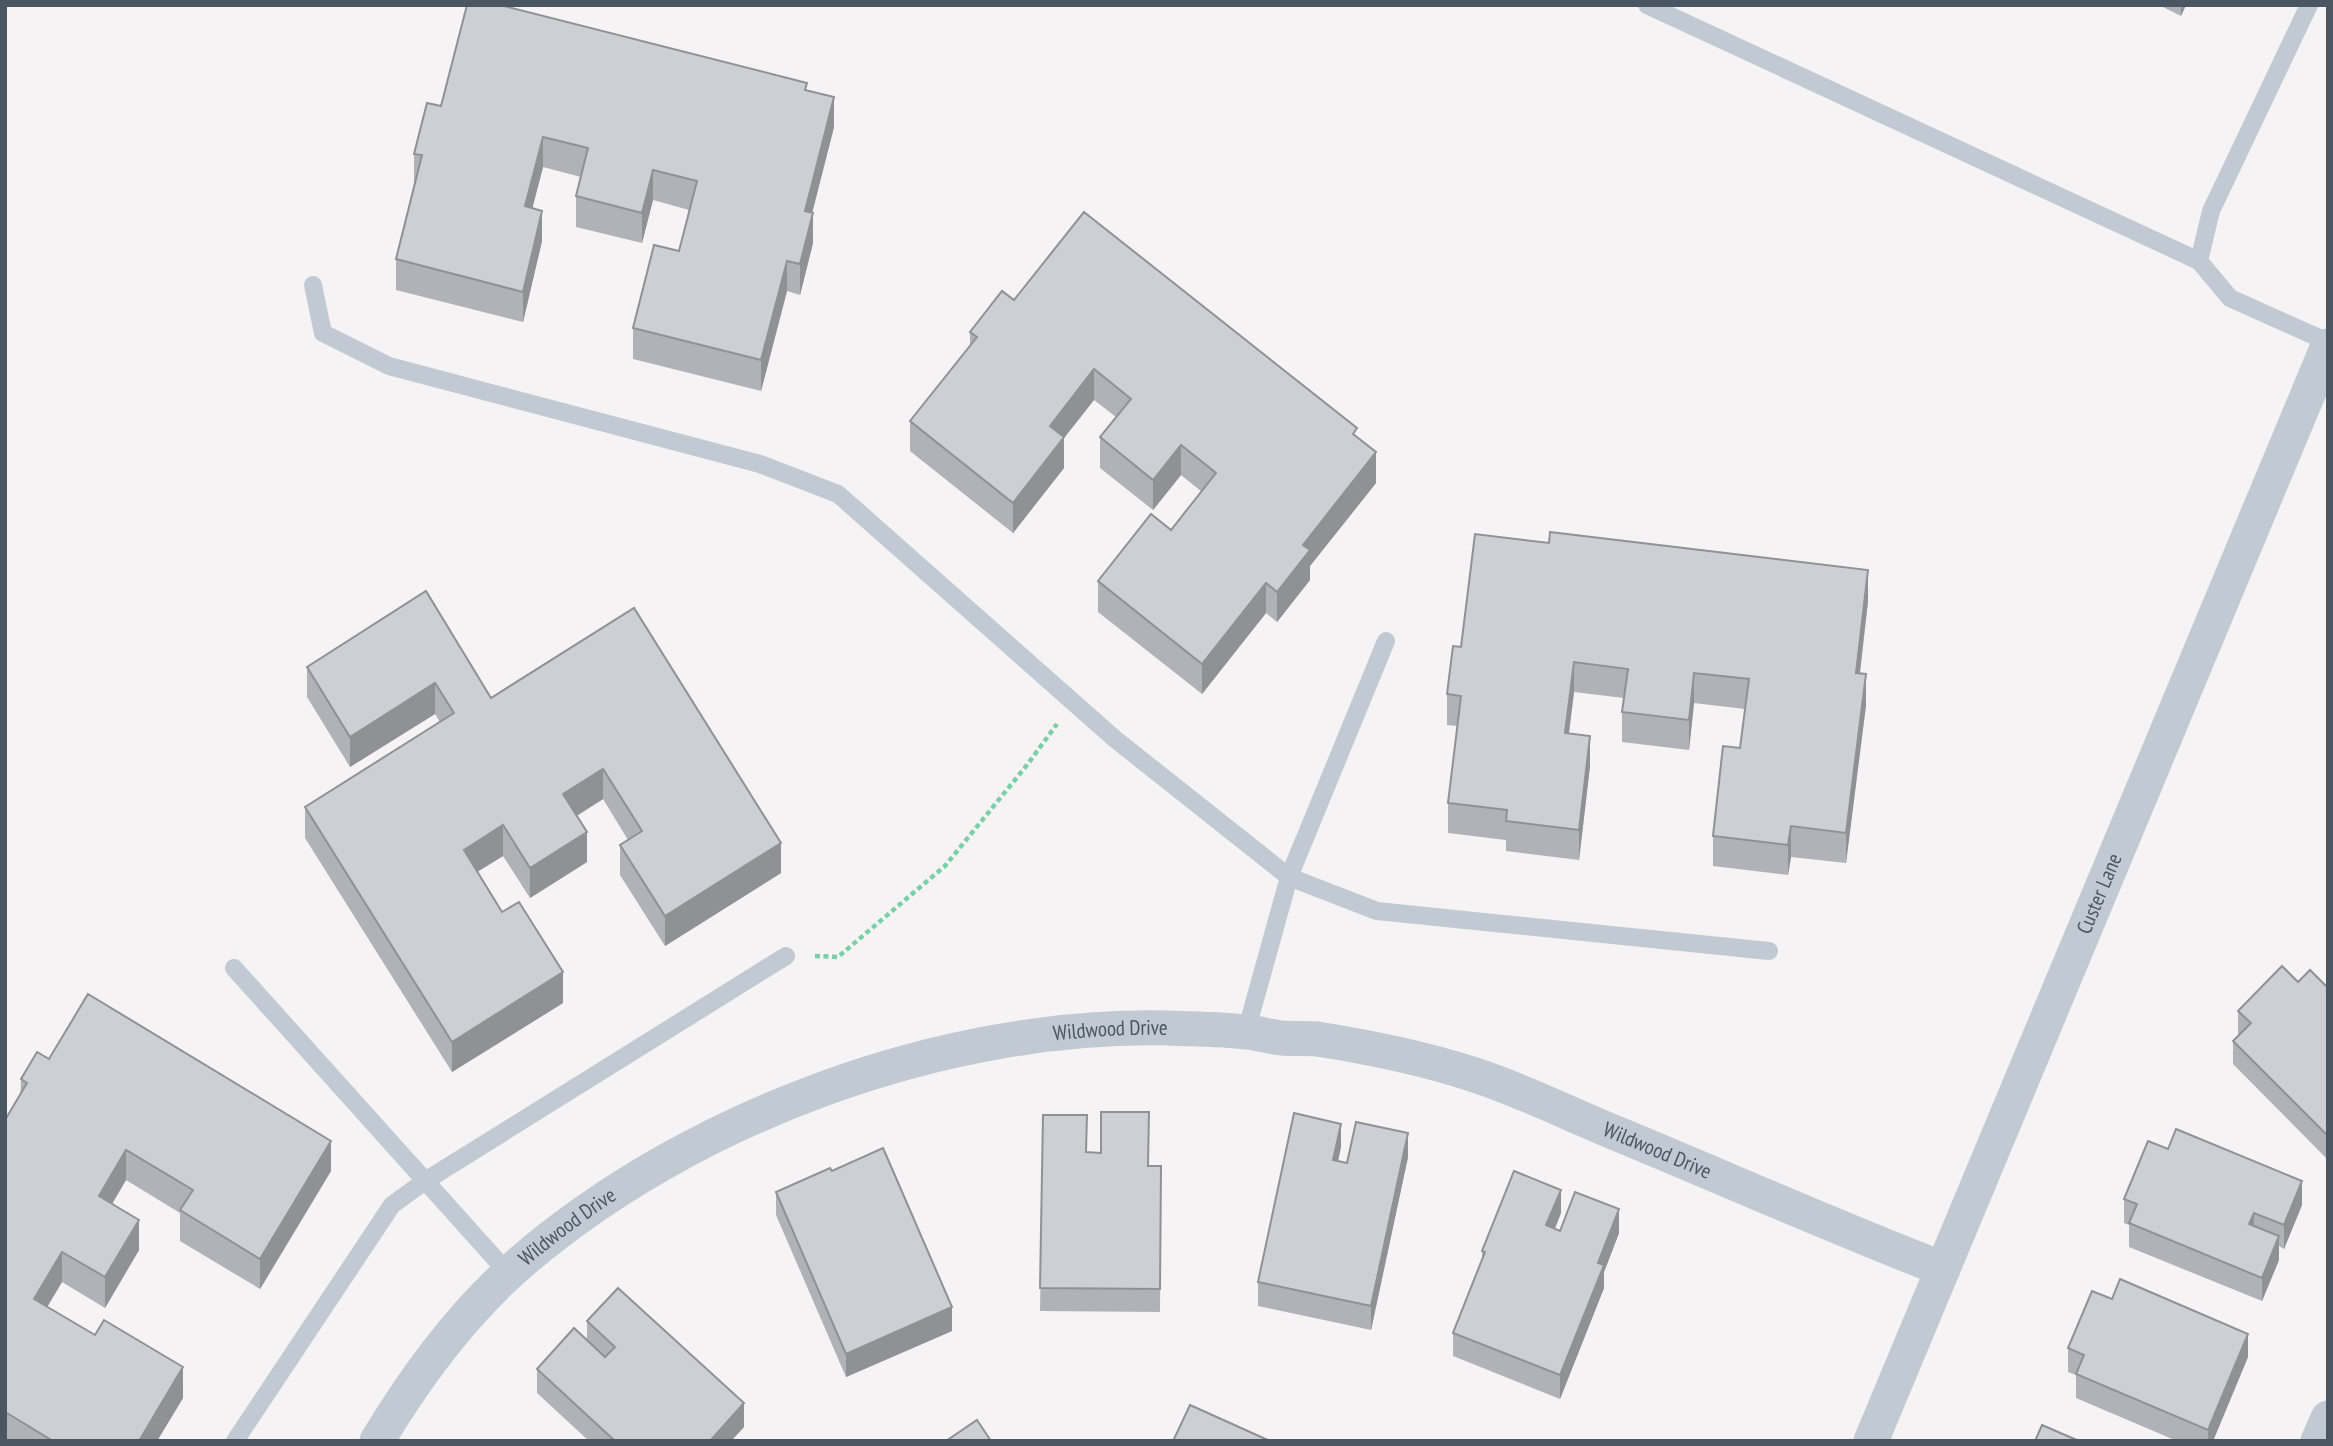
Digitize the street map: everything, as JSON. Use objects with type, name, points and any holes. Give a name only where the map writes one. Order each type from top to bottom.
[{"type":"street","name":"Custer Lane","points":[[1871,1441],[2328,344]]},
{"type":"street","name":"Wildwood Drive","points":[[377,1441],[406,1392],[451,1334],[509,1274],[573,1220],[683,1151],[785,1102],[891,1066],[983,1045],[1073,1032],[1164,1028],[1311,1038],[1368,1048],[1471,1073],[1536,1097],[1943,1269]]},
{"type":"street","points":[[2318,1441],[2328,1418]]},
{"type":"lane","points":[[1647,5],[2199,261],[2230,298],[2328,344]]},
{"type":"lane","points":[[2199,261],[2211,211],[2309,5]]},
{"type":"lane","points":[[313,285],[323,333],[389,366],[760,464],[838,494],[1115,739],[1289,877],[1377,911],[1769,951]]},
{"type":"lane","points":[[1246,1032],[1289,877],[1387,641]]},
{"type":"lane","points":[[235,1441],[391,1205],[425,1181],[786,956]]},
{"type":"lane","points":[[234,968],[509,1274]]},
{"type":"path","points":[[786,956],[838,957],[944,866],[1027,765],[1073,701]]},
{"type":"building","points":[[467,5],[500,5],[807,83],[805,90],[834,97],[805,211],[813,213],[800,264],[787,261],[761,360],[633,328],[654,245],[679,251],[697,181],[653,170],[642,213],[576,196],[588,148],[543,137],[525,206],[542,211],[523,292],[396,259],[422,155],[414,154],[427,103],[441,106]]},
{"type":"building","points":[[1084,212],[1357,428],[1353,434],[1376,452],[1303,545],[1310,550],[1277,592],[1266,583],[1202,664],[1098,581],[1151,514],[1171,530],[1216,473],[1181,445],[1153,480],[1100,437],[1131,399],[1094,369],[1050,426],[1064,437],[1013,503],[910,421],[977,337],[970,332],[1002,291],[1014,300]]},
{"type":"building","points":[[1550,532],[1868,570],[1856,673],[1866,674],[1846,833],[1791,826],[1788,845],[1713,836],[1723,746],[1740,748],[1749,679],[1694,673],[1689,720],[1622,712],[1628,669],[1574,662],[1565,733],[1590,736],[1579,830],[1506,821],[1507,810],[1448,803],[1461,696],[1447,694],[1453,646],[1461,647],[1475,534],[1549,543]]},
{"type":"building","points":[[426,591],[491,698],[634,608],[781,843],[665,916],[620,845],[642,831],[603,769],[563,794],[587,832],[530,868],[503,825],[464,850],[502,912],[519,902],[563,972],[452,1042],[305,807],[454,713],[435,683],[350,737],[307,667]]},
{"type":"building","points":[[2282,966],[2298,982],[2310,970],[2328,988],[2328,1136],[2233,1041],[2251,1023],[2238,1011]]},
{"type":"building","points":[[88,994],[331,1141],[260,1259],[180,1210],[193,1190],[126,1150],[99,1196],[139,1220],[105,1277],[62,1252],[34,1299],[95,1335],[104,1320],[183,1367],[139,1441],[53,1441],[7,1413],[5,1416],[5,1120],[27,1083],[21,1079],[37,1052],[49,1059]]},
{"type":"building","points":[[1101,1112],[1149,1112],[1148,1166],[1161,1166],[1160,1289],[1040,1288],[1043,1115],[1087,1115],[1086,1152],[1101,1153]]},
{"type":"building","points":[[1294,1113],[1341,1124],[1333,1160],[1347,1163],[1356,1122],[1408,1133],[1371,1306],[1258,1282]]},
{"type":"building","points":[[2176,1129],[2302,1181],[2284,1225],[2254,1213],[2249,1224],[2279,1236],[2262,1278],[2129,1223],[2137,1204],[2124,1199],[2148,1141],[2168,1149]]},
{"type":"building","points":[[883,1148],[952,1307],[846,1354],[776,1192]]},
{"type":"building","points":[[1514,1171],[1561,1190],[1546,1225],[1560,1231],[1575,1192],[1619,1209],[1598,1263],[1604,1265],[1560,1375],[1453,1333]]},
{"type":"building","points":[[2120,1279],[2248,1334],[2208,1430],[2076,1374],[2084,1355],[2068,1348],[2092,1291],[2112,1299]]},
{"type":"building","points":[[618,1288],[744,1403],[710,1441],[615,1441],[537,1369],[574,1328],[605,1357],[615,1347],[587,1321]]},
{"type":"building","points":[[1190,1405],[1270,1441],[1173,1441]]},
{"type":"building","points":[[977,1420],[991,1441],[946,1441]]},
{"type":"building","points":[[2042,1425],[2079,1441],[2035,1441]]}]
